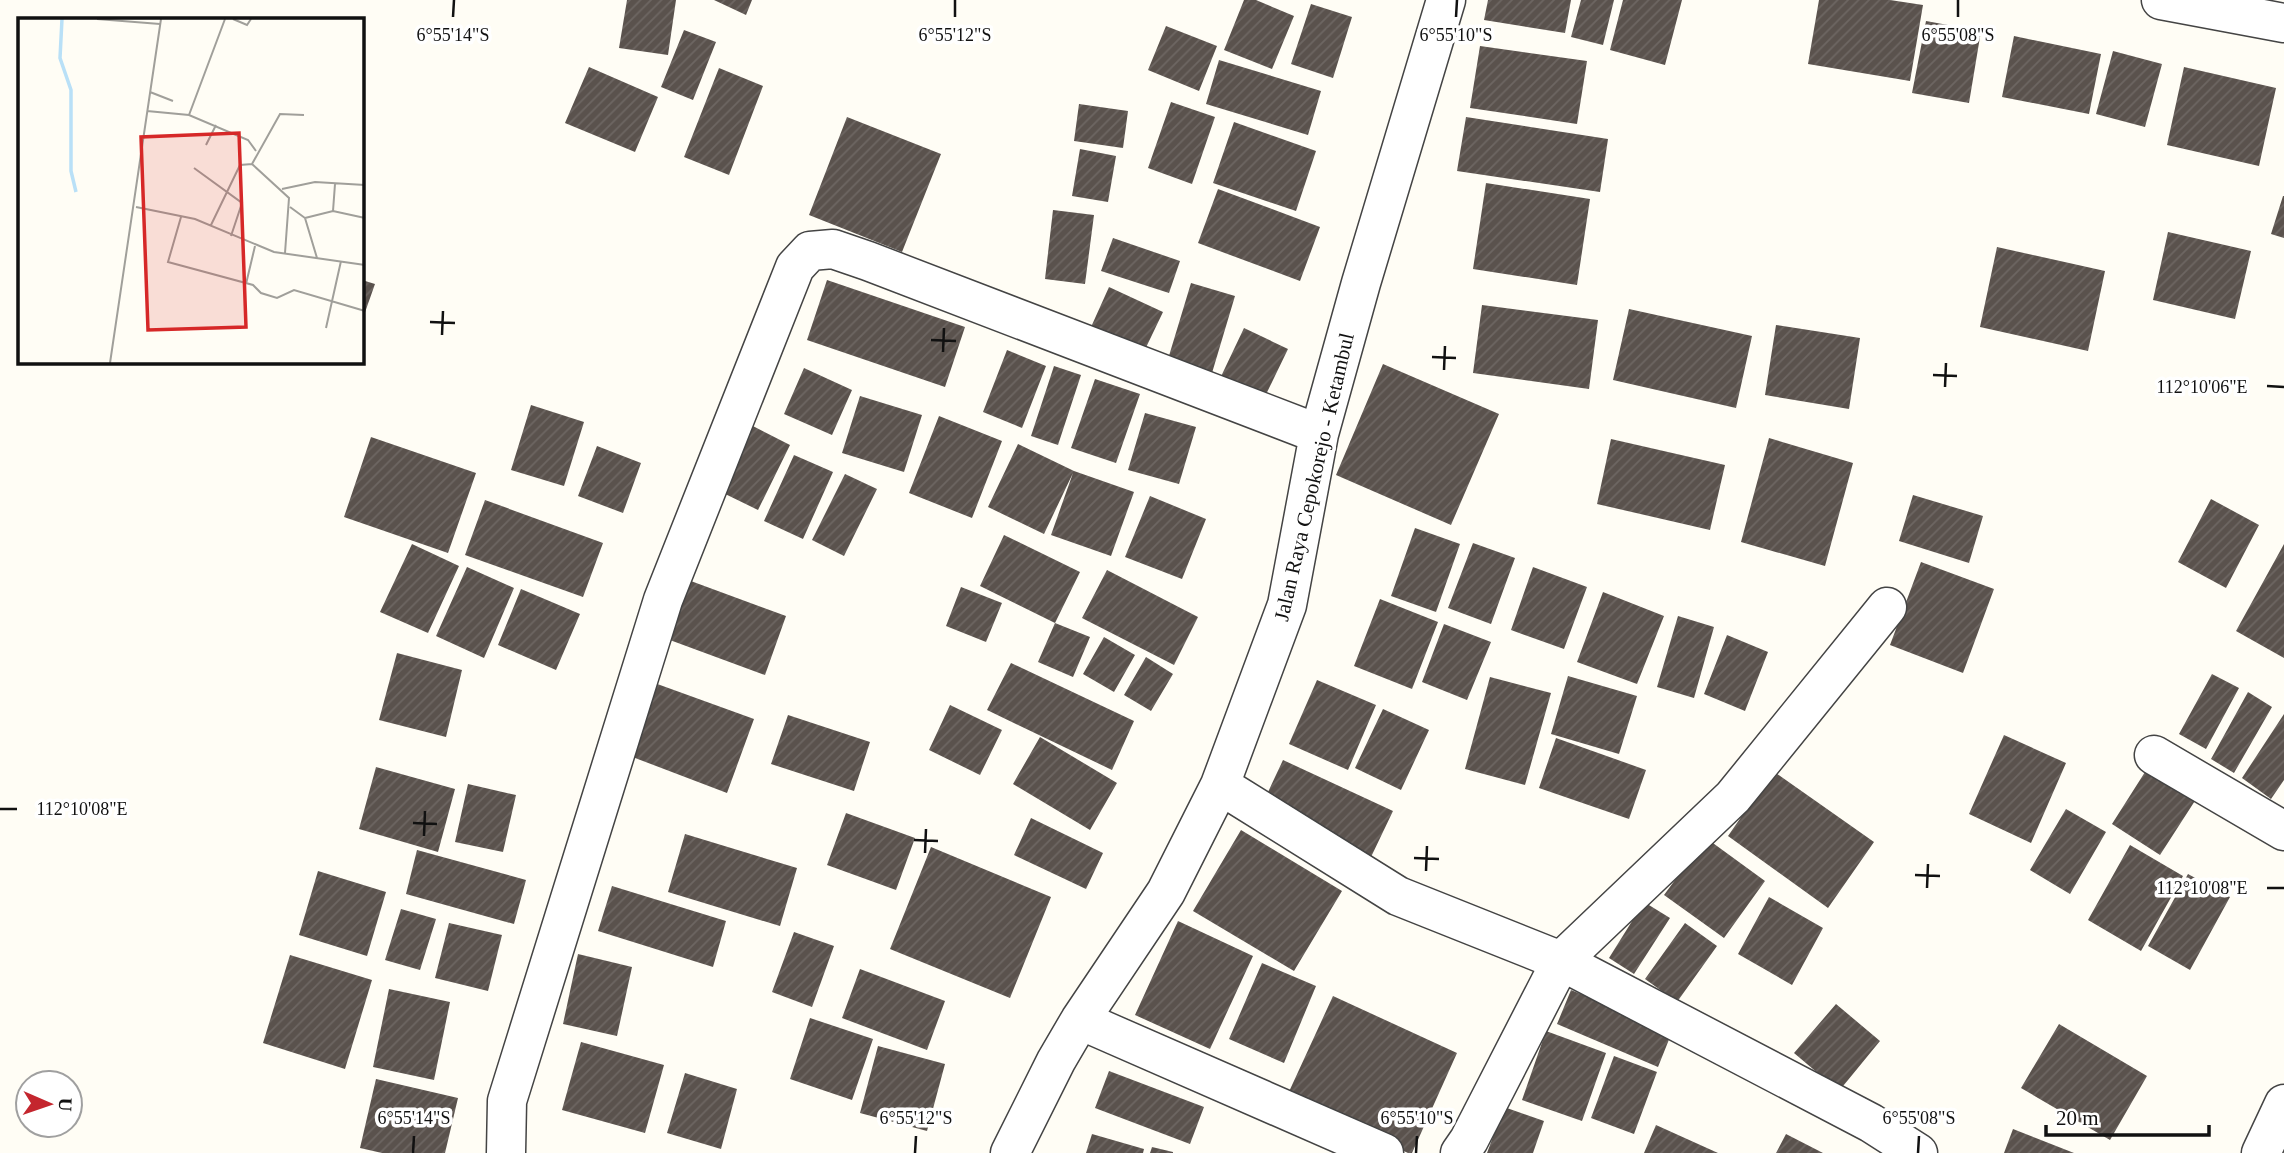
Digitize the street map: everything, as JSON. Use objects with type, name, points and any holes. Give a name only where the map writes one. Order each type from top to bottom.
[{"type":"street","name":"Jalan Raya Cepokorejo - Ketambul","points":[[1010,1153],[1056,1061],[1080,1020],[1166,892],[1220,785],[1287,605],[1319,434],[1360,283],[1446,0]]},
{"type":"street","points":[[2161,0],[2284,23]]},
{"type":"street","points":[[506,1153],[507,1101],[663,600],[795,267],[810,251],[833,249],[867,261],[1319,434]]},
{"type":"street","points":[[1460,1153],[1561,961],[1734,797],[1887,607]]},
{"type":"street","points":[[2154,755],[2284,831]]},
{"type":"street","points":[[1220,785],[1398,896],[1561,961],[1871,1123],[1918,1153]]},
{"type":"street","points":[[1080,1020],[1384,1153]]},
{"type":"street","points":[[2261,1153],[2284,1104]]},
{"type":"building","points":[[627,0],[676,0],[668,55],[619,48]]},
{"type":"building","points":[[714,0],[752,0],[746,15]]},
{"type":"building","points":[[1244,0],[1256,0],[1294,16],[1272,69],[1224,50]]},
{"type":"building","points":[[1488,0],[1571,0],[1565,33],[1484,20]]},
{"type":"building","points":[[1581,0],[1614,0],[1603,45],[1571,37]]},
{"type":"building","points":[[1623,0],[1682,0],[1665,65],[1610,50]]},
{"type":"building","points":[[1819,0],[1890,0],[1923,5],[1910,81],[1808,64]]},
{"type":"building","points":[[1311,4],[1352,17],[1333,78],[1291,64]]},
{"type":"building","points":[[1926,21],[1981,31],[1969,103],[1912,93]]},
{"type":"building","points":[[1166,26],[1217,46],[1199,91],[1148,70]]},
{"type":"building","points":[[684,30],[716,42],[693,100],[661,87]]},
{"type":"building","points":[[2014,36],[2101,54],[2089,114],[2002,97]]},
{"type":"building","points":[[1480,46],[1587,61],[1577,124],[1470,108]]},
{"type":"building","points":[[2113,51],[2162,64],[2145,127],[2096,114]]},
{"type":"building","points":[[1219,60],[1321,91],[1308,135],[1206,104]]},
{"type":"building","points":[[589,67],[658,97],[635,152],[565,123]]},
{"type":"building","points":[[2184,67],[2276,88],[2259,166],[2167,145]]},
{"type":"building","points":[[719,68],[763,86],[729,175],[684,157]]},
{"type":"building","points":[[1171,102],[1215,117],[1192,184],[1148,168]]},
{"type":"building","points":[[1079,104],[1128,111],[1123,148],[1074,141]]},
{"type":"building","points":[[847,117],[941,154],[902,252],[809,215]]},
{"type":"building","points":[[1466,117],[1608,139],[1600,192],[1457,171]]},
{"type":"building","points":[[1234,122],[1316,151],[1296,211],[1213,183]]},
{"type":"building","points":[[1080,149],[1116,156],[1108,202],[1072,196]]},
{"type":"building","points":[[1486,183],[1590,199],[1577,285],[1473,269]]},
{"type":"building","points":[[1218,189],[1320,227],[1300,281],[1198,243]]},
{"type":"building","points":[[2284,196],[2284,238],[2271,234]]},
{"type":"building","points":[[1053,210],[1094,215],[1085,284],[1045,279]]},
{"type":"building","points":[[2168,232],[2251,251],[2235,319],[2153,300]]},
{"type":"building","points":[[1113,238],[1180,261],[1169,293],[1101,271]]},
{"type":"building","points":[[1997,247],[2105,271],[2088,351],[1980,327]]},
{"type":"building","points":[[827,280],[965,327],[945,387],[807,340]]},
{"type":"building","points":[[364,281],[375,284],[364,315]]},
{"type":"building","points":[[1191,283],[1235,296],[1209,383],[1165,369]]},
{"type":"building","points":[[1109,287],[1163,312],[1140,360],[1087,336]]},
{"type":"building","points":[[1482,305],[1598,320],[1589,389],[1473,373]]},
{"type":"building","points":[[1629,309],[1752,336],[1736,408],[1613,380]]},
{"type":"building","points":[[1776,325],[1860,338],[1849,409],[1765,395]]},
{"type":"building","points":[[1244,328],[1288,349],[1259,409],[1216,387]]},
{"type":"building","points":[[1007,350],[1046,366],[1022,428],[983,412]]},
{"type":"building","points":[[1383,364],[1499,414],[1451,525],[1336,475]]},
{"type":"building","points":[[1054,366],[1081,375],[1058,445],[1031,436]]},
{"type":"building","points":[[804,368],[852,390],[832,435],[784,414]]},
{"type":"building","points":[[1095,379],[1140,394],[1116,463],[1071,448]]},
{"type":"building","points":[[860,396],[922,415],[904,472],[842,453]]},
{"type":"building","points":[[531,405],[584,422],[564,486],[511,470]]},
{"type":"building","points":[[1145,413],[1196,427],[1179,484],[1128,470]]},
{"type":"building","points":[[939,416],[1002,441],[972,518],[909,493]]},
{"type":"building","points":[[749,424],[790,445],[758,510],[717,490]]},
{"type":"building","points":[[371,437],[476,473],[448,553],[344,517]]},
{"type":"building","points":[[1769,438],[1853,463],[1825,566],[1741,542]]},
{"type":"building","points":[[1611,439],[1725,465],[1710,530],[1597,504]]},
{"type":"building","points":[[1018,444],[1074,471],[1134,492],[1111,556],[1051,535],[1073,473],[1044,534],[988,507]]},
{"type":"building","points":[[597,446],[641,463],[623,513],[578,496]]},
{"type":"building","points":[[794,455],[833,472],[803,539],[764,521]]},
{"type":"building","points":[[845,474],[877,489],[844,556],[812,540]]},
{"type":"building","points":[[1913,495],[1983,516],[1969,563],[1899,541]]},
{"type":"building","points":[[1150,496],[1206,519],[1182,579],[1125,557]]},
{"type":"building","points":[[2211,499],[2259,525],[2226,588],[2178,562]]},
{"type":"building","points":[[485,500],[603,543],[583,597],[465,555]]},
{"type":"building","points":[[1415,528],[1460,544],[1436,612],[1391,596]]},
{"type":"building","points":[[1004,535],[1080,572],[1055,623],[980,586]]},
{"type":"building","points":[[1473,543],[1515,558],[1491,624],[1448,608]]},
{"type":"building","points":[[412,544],[459,566],[428,633],[380,612]]},
{"type":"building","points":[[2284,544],[2284,658],[2236,631]]},
{"type":"building","points":[[1921,562],[1994,589],[1963,673],[1890,645]]},
{"type":"building","points":[[467,567],[514,588],[484,658],[436,636]]},
{"type":"building","points":[[1533,567],[1587,587],[1564,649],[1511,630]]},
{"type":"building","points":[[1107,570],[1198,617],[1174,665],[1082,618]]},
{"type":"building","points":[[680,577],[786,616],[765,675],[659,636]]},
{"type":"building","points":[[961,587],[1002,603],[986,642],[946,626]]},
{"type":"building","points":[[521,589],[580,614],[556,670],[498,645]]},
{"type":"building","points":[[1603,592],[1664,616],[1637,684],[1577,662]]},
{"type":"building","points":[[1380,599],[1438,622],[1412,689],[1354,666]]},
{"type":"building","points":[[1678,616],[1714,627],[1694,698],[1657,687]]},
{"type":"building","points":[[1055,623],[1090,637],[1073,677],[1038,662]]},
{"type":"building","points":[[1444,624],[1491,642],[1467,700],[1422,682]]},
{"type":"building","points":[[1727,635],[1768,652],[1745,711],[1704,694]]},
{"type":"building","points":[[1104,637],[1135,655],[1114,692],[1083,674]]},
{"type":"building","points":[[397,653],[462,670],[446,737],[379,720]]},
{"type":"building","points":[[1146,657],[1173,674],[1151,711],[1124,695]]},
{"type":"building","points":[[1011,663],[1134,721],[1112,770],[987,710]]},
{"type":"building","points":[[2212,674],[2239,688],[2206,749],[2179,734]]},
{"type":"building","points":[[1568,676],[1637,696],[1619,754],[1551,734]]},
{"type":"building","points":[[1490,677],[1551,693],[1525,785],[1465,769]]},
{"type":"building","points":[[1317,680],[1376,705],[1348,770],[1289,744]]},
{"type":"building","points":[[649,681],[754,719],[727,793],[622,753]]},
{"type":"building","points":[[2248,692],[2272,707],[2234,773],[2211,759]]},
{"type":"building","points":[[950,705],[1002,730],[980,775],[929,750]]},
{"type":"building","points":[[1383,709],[1429,730],[1401,790],[1355,768]]},
{"type":"building","points":[[2284,714],[2284,780],[2271,799],[2242,778]]},
{"type":"building","points":[[788,715],[870,742],[854,791],[771,764]]},
{"type":"building","points":[[2004,735],[2066,763],[2031,843],[1969,814]]},
{"type":"building","points":[[1040,737],[1117,783],[1090,830],[1013,784]]},
{"type":"building","points":[[1556,738],[1646,770],[1629,819],[1539,788]]},
{"type":"building","points":[[1283,760],[1393,811],[1371,857],[1262,805]]},
{"type":"building","points":[[2152,761],[2200,793],[2160,855],[2112,824]]},
{"type":"building","points":[[376,767],[455,789],[438,852],[359,829]]},
{"type":"building","points":[[1773,771],[1874,842],[1828,908],[1728,836]]},
{"type":"building","points":[[468,784],[516,795],[503,852],[455,842]]},
{"type":"building","points":[[2066,809],[2106,832],[2070,894],[2030,870]]},
{"type":"building","points":[[846,813],[915,838],[896,890],[827,865]]},
{"type":"building","points":[[1031,818],[1103,853],[1086,889],[1014,855]]},
{"type":"building","points":[[1241,830],[1342,891],[1294,971],[1193,911]]},
{"type":"building","points":[[685,834],[797,868],[780,926],[668,892]]},
{"type":"building","points":[[1706,838],[1765,881],[1724,938],[1664,895]]},
{"type":"building","points":[[2130,845],[2183,876],[2141,951],[2088,920]]},
{"type":"building","points":[[931,847],[1051,897],[1010,998],[890,949]]},
{"type":"building","points":[[417,850],[526,880],[514,924],[406,894]]},
{"type":"building","points":[[318,871],[386,892],[367,956],[299,935]]},
{"type":"building","points":[[2188,874],[2230,897],[2190,970],[2148,946]]},
{"type":"building","points":[[612,886],[726,921],[713,967],[598,931]]},
{"type":"building","points":[[1769,897],[1823,928],[1792,985],[1738,954]]},
{"type":"building","points":[[1644,902],[1670,918],[1634,974],[1609,958]]},
{"type":"building","points":[[401,909],[436,919],[420,970],[385,960]]},
{"type":"building","points":[[1178,921],[1253,956],[1210,1049],[1135,1015]]},
{"type":"building","points":[[449,923],[502,935],[488,991],[435,978]]},
{"type":"building","points":[[1685,923],[1717,946],[1677,1002],[1645,979]]},
{"type":"building","points":[[794,932],[834,946],[812,1007],[772,992]]},
{"type":"building","points":[[578,954],[632,967],[617,1036],[563,1024]]},
{"type":"building","points":[[290,955],[372,980],[345,1069],[263,1043]]},
{"type":"building","points":[[1262,963],[1316,986],[1284,1063],[1229,1039]]},
{"type":"building","points":[[860,969],[945,1001],[927,1050],[842,1018]]},
{"type":"building","points":[[389,989],[450,1002],[434,1080],[373,1067]]},
{"type":"building","points":[[1571,990],[1672,1032],[1658,1067],[1557,1024]]},
{"type":"building","points":[[1333,996],[1457,1053],[1412,1153],[1287,1096]]},
{"type":"building","points":[[1836,1004],[1880,1041],[1839,1091],[1794,1053]]},
{"type":"building","points":[[810,1018],[873,1039],[852,1100],[790,1079]]},
{"type":"building","points":[[2059,1024],[2147,1076],[2110,1140],[2021,1088]]},
{"type":"building","points":[[1546,1031],[1606,1053],[1582,1121],[1522,1100]]},
{"type":"building","points":[[581,1042],[664,1065],[645,1133],[562,1110]]},
{"type":"building","points":[[878,1046],[945,1064],[927,1131],[860,1113]]},
{"type":"building","points":[[1614,1056],[1657,1072],[1634,1134],[1591,1118]]},
{"type":"building","points":[[1109,1071],[1204,1107],[1190,1144],[1095,1108]]},
{"type":"building","points":[[685,1073],[737,1089],[721,1149],[667,1133]]},
{"type":"building","points":[[376,1079],[458,1098],[445,1153],[382,1153],[360,1148]]},
{"type":"building","points":[[1504,1107],[1544,1121],[1533,1153],[1487,1153]]},
{"type":"building","points":[[1656,1125],[1718,1153],[1644,1153]]},
{"type":"building","points":[[2013,1129],[2074,1153],[2004,1153]]},
{"type":"building","points":[[1092,1134],[1144,1149],[1143,1153],[1086,1153]]},
{"type":"building","points":[[1786,1134],[1823,1153],[1776,1153]]},
{"type":"building","points":[[1152,1147],[1173,1152],[1173,1153],[1150,1153]]}]
